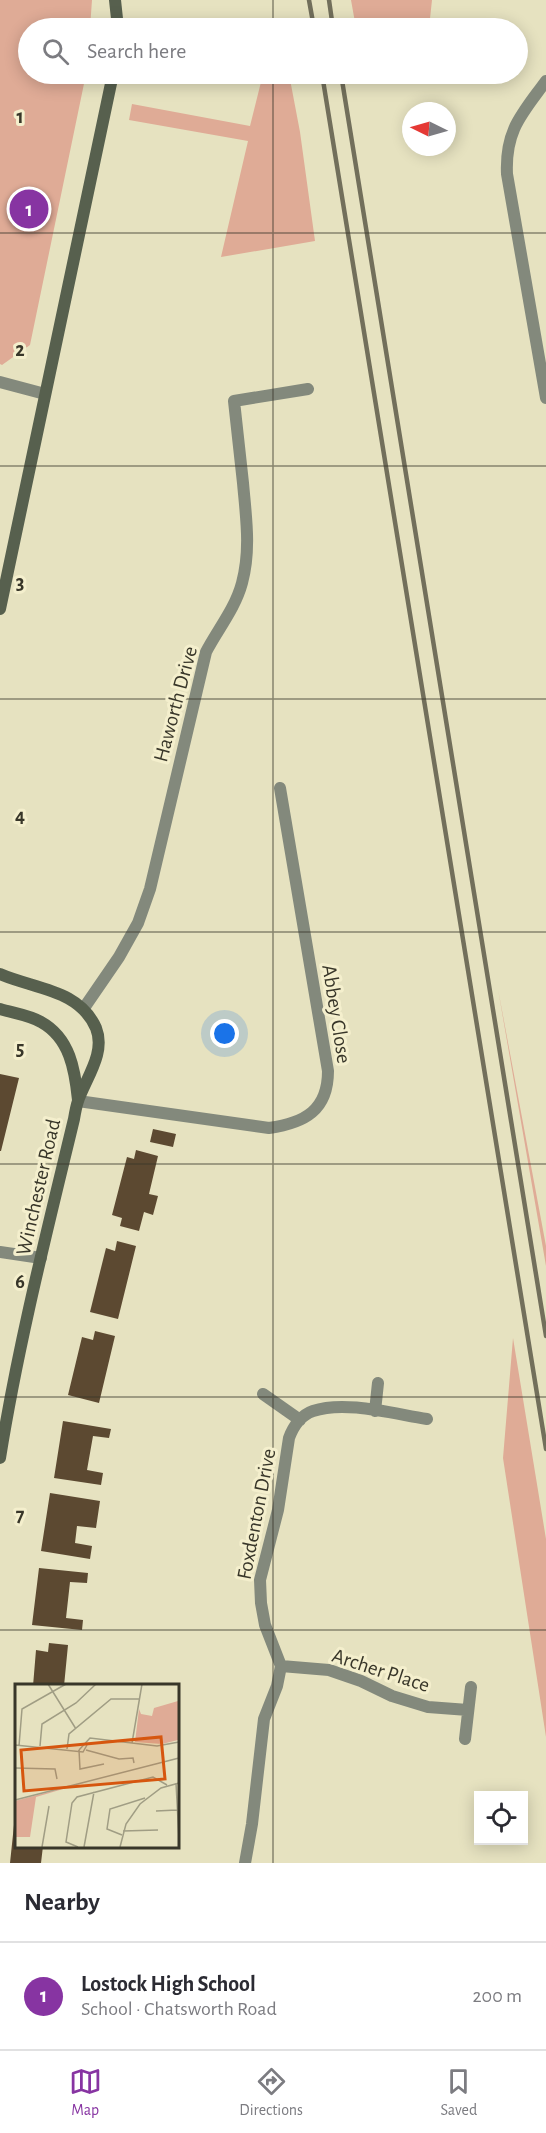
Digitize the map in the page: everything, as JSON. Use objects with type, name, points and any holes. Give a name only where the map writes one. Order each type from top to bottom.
[{"type":"street","points":[[115,0],[117,18]]},
{"type":"street","points":[[546,81],[518,119],[510,135],[506,153],[509,185],[546,398]]},
{"type":"street","points":[[0,609],[111,84]]},
{"type":"street","points":[[0,382],[45,394]]},
{"type":"street","name":"Haworth Drive","points":[[84,1008],[119,957],[138,923],[150,889],[206,652],[218,629],[231,612],[242,585],[247,559],[248,528],[234,401],[308,389]]},
{"type":"street","name":"Abbey Close","points":[[78,1101],[269,1128],[299,1121],[323,1101],[328,1086],[328,1071],[280,788]]},
{"type":"street","points":[[0,974],[65,996],[84,1008],[96,1029],[98,1050],[78,1101]]},
{"type":"street","points":[[0,1009],[40,1021],[55,1032],[67,1049],[75,1069],[78,1101]]},
{"type":"street","name":"Winchester Road","points":[[0,1458],[41,1258],[78,1101]]},
{"type":"street","points":[[0,1252],[41,1258]]},
{"type":"street","points":[[375,1411],[378,1383]]},
{"type":"street","points":[[263,1394],[300,1420],[312,1411],[349,1407],[427,1419]]},
{"type":"street","name":"Foxdenton Drive","points":[[281,1666],[265,1625],[261,1603],[261,1580],[278,1510],[289,1438],[293,1428],[300,1420]]},
{"type":"street","points":[[245,1863],[252,1824],[264,1719],[277,1686],[281,1666]]},
{"type":"street","name":"Archer Place","points":[[281,1666],[329,1670],[361,1681],[392,1696],[428,1707],[468,1710]]},
{"type":"street","points":[[465,1739],[471,1687]]},
{"type":"shaded area","points":[[0,0],[92,0],[91,18],[18,18],[18,84],[84,84],[30,345],[2,365],[0,364]]},
{"type":"shaded area","points":[[351,0],[432,0],[430,18],[354,18]]},
{"type":"shaded area","points":[[260,84],[291,84],[315,241],[221,257],[248,141],[129,120],[132,104],[250,126]]},
{"type":"shaded area","points":[[498,989],[546,1246],[546,1266]]},
{"type":"shaded area","points":[[513,1338],[546,1539],[546,1737],[503,1458]]},
{"type":"building","points":[[0,1074],[19,1078],[1,1151],[0,1151]]},
{"type":"building","points":[[153,1129],[176,1134],[173,1147],[150,1142]]},
{"type":"building","points":[[136,1150],[158,1156],[149,1194],[158,1196],[153,1215],[144,1212],[139,1231],[120,1226],[122,1218],[112,1215],[127,1157],[134,1159]]},
{"type":"building","points":[[117,1241],[136,1246],[118,1319],[90,1312],[106,1248],[115,1251]]},
{"type":"building","points":[[95,1331],[115,1336],[99,1403],[68,1395],[82,1337],[93,1340]]},
{"type":"building","points":[[63,1421],[111,1429],[109,1438],[93,1436],[87,1470],[103,1473],[101,1485],[54,1478]]},
{"type":"building","points":[[50,1493],[100,1501],[96,1528],[77,1526],[75,1543],[92,1546],[90,1559],[41,1551]]},
{"type":"building","points":[[39,1568],[88,1573],[87,1583],[70,1582],[66,1618],[83,1620],[82,1630],[32,1625]]},
{"type":"building","points":[[49,1643],[68,1645],[64,1684],[33,1684],[36,1650],[48,1652]]},
{"type":"building","points":[[15,1825],[15,1848],[43,1848],[41,1863],[10,1863]]},
{"type":"railway","points":[[309,0],[312,18]]},
{"type":"railway","points":[[329,0],[332,18]]},
{"type":"railway","points":[[324,84],[546,1449]]},
{"type":"railway","points":[[343,84],[546,1336]]},
{"type":"place","name":"Lostock High School","points":[[29,209]]}]
